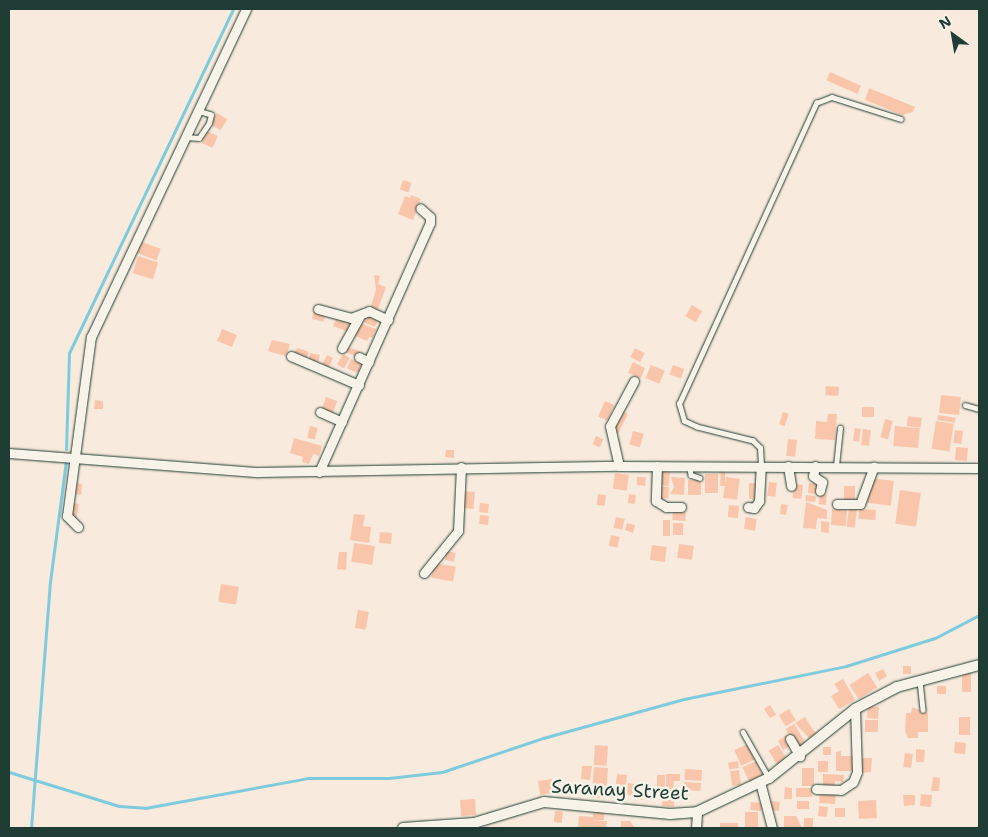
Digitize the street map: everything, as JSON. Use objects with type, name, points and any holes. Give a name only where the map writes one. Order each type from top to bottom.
[{"type":"street","points":[[78,527],[67,516],[77,456],[85,364],[91,337],[246,9]]},
{"type":"street","points":[[319,472],[430,223],[430,217],[420,208]]},
{"type":"street","points":[[318,309],[345,318],[359,317]]},
{"type":"street","points":[[342,348],[359,317],[368,311],[388,320]]},
{"type":"street","points":[[291,356],[359,385]]},
{"type":"street","points":[[359,357],[369,362]]},
{"type":"street","points":[[619,466],[610,426],[612,416],[634,381]]},
{"type":"street","points":[[320,412],[342,422]]},
{"type":"street","points":[[9,453],[77,456],[258,472],[319,472],[461,467],[979,467]]},
{"type":"street","points":[[657,466],[656,501],[666,507],[681,507]]},
{"type":"street","points":[[748,507],[754,508],[759,501],[761,466]]},
{"type":"street","points":[[788,466],[791,486]]},
{"type":"street","points":[[815,466],[814,477],[822,482],[820,491]]},
{"type":"street","points":[[837,504],[860,504],[863,487],[874,466]]},
{"type":"street","points":[[424,573],[458,531],[461,467]]},
{"type":"street","name":"Saranay Street","points":[[403,828],[474,823],[544,802],[670,814],[697,812],[765,780],[800,756],[855,709],[920,680],[979,665]]},
{"type":"street","points":[[816,788],[841,790],[853,782],[857,772],[855,709]]},
{"type":"street","points":[[790,739],[800,756]]},
{"type":"street","points":[[765,780],[772,828]]},
{"type":"street","points":[[696,828],[697,812]]},
{"type":"lane","points":[[761,466],[760,448],[753,441],[697,427],[684,421],[679,404],[816,103],[832,97],[901,118]]},
{"type":"lane","points":[[186,137],[199,138],[209,123],[211,115],[198,111]]},
{"type":"lane","points":[[965,405],[979,410]]},
{"type":"lane","points":[[836,466],[840,428]]},
{"type":"lane","points":[[690,466],[691,475],[700,478]]},
{"type":"lane","points":[[920,680],[923,710]]},
{"type":"lane","points":[[744,732],[765,780]]},
{"type":"building","points":[[830,72],[861,86],[857,94],[826,80]]},
{"type":"building","points":[[869,88],[915,107],[913,112],[902,115],[865,100]]},
{"type":"building","points":[[217,113],[227,119],[221,130],[210,124]]},
{"type":"building","points":[[207,131],[218,136],[213,148],[202,143]]},
{"type":"building","points":[[403,180],[412,183],[408,192],[400,190]]},
{"type":"building","points":[[411,195],[421,199],[413,220],[398,214],[405,196],[410,198]]},
{"type":"building","points":[[139,241],[161,249],[157,260],[135,252]]},
{"type":"building","points":[[138,256],[158,262],[153,279],[133,273]]},
{"type":"building","points":[[374,275],[380,276],[378,284],[386,287],[377,312],[370,310],[376,289]]},
{"type":"building","points":[[692,305],[702,311],[696,322],[685,316]]},
{"type":"building","points":[[314,310],[326,313],[323,322],[312,319]]},
{"type":"building","points":[[368,313],[379,318],[375,327],[364,322]]},
{"type":"building","points":[[337,317],[352,323],[349,329],[346,331],[333,326]]},
{"type":"building","points":[[358,322],[376,329],[373,338],[369,337],[367,341],[353,335]]},
{"type":"building","points":[[222,329],[237,335],[232,347],[217,341]]},
{"type":"building","points":[[272,340],[290,344],[286,356],[268,351]]},
{"type":"building","points":[[347,347],[360,351],[358,357],[345,352]]},
{"type":"building","points":[[298,348],[309,352],[306,360],[291,355]]},
{"type":"building","points":[[635,348],[645,353],[640,362],[630,357]]},
{"type":"building","points":[[310,353],[320,355],[318,362],[309,360]]},
{"type":"building","points":[[343,354],[350,358],[344,368],[337,364]]},
{"type":"building","points":[[327,355],[333,358],[328,369],[321,367]]},
{"type":"building","points":[[351,359],[362,364],[358,373],[347,368]]},
{"type":"building","points":[[633,362],[645,368],[641,378],[628,373]]},
{"type":"building","points":[[651,365],[665,371],[659,384],[646,378]]},
{"type":"building","points":[[673,365],[684,369],[681,379],[670,374]]},
{"type":"building","points":[[826,386],[839,387],[838,396],[825,395]]},
{"type":"building","points":[[941,395],[961,397],[959,415],[939,413]]},
{"type":"building","points":[[326,397],[337,401],[333,413],[322,409]]},
{"type":"building","points":[[95,400],[103,401],[103,409],[94,409]]},
{"type":"building","points":[[605,401],[614,405],[607,421],[598,417]]},
{"type":"building","points":[[862,407],[874,407],[874,417],[862,417]]},
{"type":"building","points":[[620,410],[628,414],[618,434],[610,430]]},
{"type":"building","points":[[783,412],[789,414],[785,426],[779,424]]},
{"type":"building","points":[[828,414],[837,414],[835,440],[815,439],[816,421],[827,422]]},
{"type":"building","points":[[938,415],[956,418],[955,423],[937,420]]},
{"type":"building","points":[[908,416],[922,418],[920,428],[907,426]]},
{"type":"building","points":[[885,419],[893,421],[888,439],[880,437]]},
{"type":"building","points":[[936,421],[954,424],[949,451],[932,449]]},
{"type":"building","points":[[310,426],[318,428],[315,440],[307,438]]},
{"type":"building","points":[[895,426],[920,428],[918,448],[893,446]]},
{"type":"building","points":[[855,428],[861,429],[859,442],[853,441]]},
{"type":"building","points":[[863,429],[871,430],[869,446],[861,445]]},
{"type":"building","points":[[955,430],[963,431],[961,444],[953,443]]},
{"type":"building","points":[[633,431],[644,434],[640,447],[629,445]]},
{"type":"building","points":[[596,436],[603,439],[600,447],[592,444]]},
{"type":"building","points":[[294,438],[322,446],[319,456],[313,454],[309,464],[302,462],[303,457],[290,453]]},
{"type":"building","points":[[788,439],[797,440],[795,457],[786,456]]},
{"type":"building","points":[[956,447],[968,448],[967,461],[955,460]]},
{"type":"building","points":[[446,450],[454,450],[454,458],[445,457]]},
{"type":"building","points":[[721,469],[725,469],[725,486],[720,486]]},
{"type":"building","points":[[659,470],[670,471],[669,486],[658,485]]},
{"type":"building","points":[[615,473],[629,475],[627,491],[613,489]]},
{"type":"building","points":[[705,474],[718,474],[718,493],[705,493]]},
{"type":"building","points":[[637,477],[646,477],[645,486],[637,485]]},
{"type":"building","points":[[671,477],[685,478],[684,495],[670,494],[674,487]]},
{"type":"building","points":[[726,477],[740,479],[737,500],[723,498]]},
{"type":"building","points":[[870,478],[894,481],[891,506],[867,503]]},
{"type":"building","points":[[688,480],[701,480],[701,495],[688,495]]},
{"type":"building","points":[[769,482],[777,483],[775,497],[767,496]]},
{"type":"building","points":[[74,483],[82,484],[81,495],[74,494]]},
{"type":"building","points":[[749,483],[758,483],[758,499],[749,499]]},
{"type":"building","points":[[809,483],[818,484],[817,494],[808,493]]},
{"type":"building","points":[[794,484],[803,485],[801,499],[793,498]]},
{"type":"building","points":[[658,486],[669,487],[668,498],[658,498]]},
{"type":"building","points":[[844,486],[855,486],[855,501],[844,501]]},
{"type":"building","points":[[900,490],[921,493],[916,527],[895,524]]},
{"type":"building","points":[[464,491],[475,492],[473,509],[463,508]]},
{"type":"building","points":[[598,494],[606,495],[605,506],[597,505]]},
{"type":"building","points":[[629,494],[636,495],[635,504],[628,503]]},
{"type":"building","points":[[820,494],[827,495],[826,505],[819,504]]},
{"type":"building","points":[[806,495],[816,496],[815,502],[805,501]]},
{"type":"building","points":[[806,502],[827,510],[827,519],[817,518],[816,529],[803,528]]},
{"type":"building","points":[[72,503],[79,504],[77,520],[70,519]]},
{"type":"building","points":[[480,503],[489,504],[488,513],[479,512]]},
{"type":"building","points":[[781,504],[788,505],[786,515],[780,514]]},
{"type":"building","points":[[729,505],[739,506],[738,518],[728,517]]},
{"type":"building","points":[[849,508],[857,509],[855,528],[847,527]]},
{"type":"building","points":[[832,509],[847,510],[846,526],[831,525]]},
{"type":"building","points":[[859,509],[876,510],[875,520],[858,519]]},
{"type":"building","points":[[673,511],[686,512],[685,521],[672,520]]},
{"type":"building","points":[[354,514],[365,515],[363,526],[371,527],[369,543],[350,540]]},
{"type":"building","points":[[480,515],[489,516],[488,525],[479,524]]},
{"type":"building","points":[[616,517],[625,519],[622,530],[614,528]]},
{"type":"building","points":[[746,517],[757,519],[755,531],[744,529]]},
{"type":"building","points":[[663,520],[670,520],[670,536],[663,536]]},
{"type":"building","points":[[821,521],[829,522],[829,533],[821,532]]},
{"type":"building","points":[[627,523],[635,525],[633,533],[625,530]]},
{"type":"building","points":[[673,523],[683,523],[683,535],[673,535]]},
{"type":"building","points":[[380,532],[392,533],[391,544],[379,543]]},
{"type":"building","points":[[611,535],[620,537],[617,548],[609,546]]},
{"type":"building","points":[[354,543],[375,546],[372,565],[351,562]]},
{"type":"building","points":[[679,544],[694,546],[692,560],[677,558]]},
{"type":"building","points":[[652,545],[667,547],[665,562],[650,560]]},
{"type":"building","points":[[447,551],[456,553],[454,562],[445,560]]},
{"type":"building","points":[[339,552],[347,552],[346,570],[337,569]]},
{"type":"building","points":[[434,563],[456,567],[453,582],[431,578]]},
{"type":"building","points":[[221,584],[239,587],[236,605],[218,602]]},
{"type":"building","points":[[358,610],[369,612],[366,630],[355,628]]},
{"type":"building","points":[[903,666],[911,666],[911,674],[903,674]]},
{"type":"building","points":[[883,669],[887,676],[879,681],[875,673]]},
{"type":"building","points":[[868,673],[877,687],[859,699],[850,685]]},
{"type":"building","points":[[962,673],[971,673],[971,692],[962,692]]},
{"type":"building","points":[[843,679],[855,700],[839,709],[831,696],[839,691],[834,684]]},
{"type":"building","points":[[937,686],[946,686],[946,694],[937,694]]},
{"type":"building","points":[[770,705],[776,715],[770,718],[764,709]]},
{"type":"building","points":[[868,706],[879,707],[878,719],[867,718]]},
{"type":"building","points":[[912,707],[928,713],[928,732],[918,732],[918,738],[908,738],[905,732],[906,713],[911,713]]},
{"type":"building","points":[[789,709],[796,720],[786,726],[779,715]]},
{"type":"building","points":[[805,717],[816,734],[809,738],[795,723]]},
{"type":"building","points":[[959,717],[970,717],[970,735],[959,735]]},
{"type":"building","points":[[865,720],[878,720],[878,732],[865,732]]},
{"type":"building","points":[[794,724],[806,743],[797,748],[786,729]]},
{"type":"building","points":[[786,735],[792,745],[783,750],[778,741]]},
{"type":"building","points":[[955,742],[966,743],[965,754],[954,753]]},
{"type":"building","points":[[748,744],[755,760],[741,766],[734,750]]},
{"type":"building","points":[[595,745],[608,746],[607,766],[594,765]]},
{"type":"building","points":[[778,745],[788,761],[779,767],[769,751]]},
{"type":"building","points":[[823,747],[831,747],[831,755],[823,755]]},
{"type":"building","points":[[916,749],[925,750],[924,762],[916,762]]},
{"type":"building","points":[[841,751],[841,756],[853,756],[853,771],[836,771],[836,752]]},
{"type":"building","points":[[905,753],[913,754],[911,768],[903,767]]},
{"type":"building","points":[[860,758],[872,758],[871,772],[860,773]]},
{"type":"building","points":[[738,761],[739,768],[729,769],[728,762]]},
{"type":"building","points":[[756,761],[763,776],[750,783],[742,767]]},
{"type":"building","points":[[818,761],[828,761],[828,772],[818,772]]},
{"type":"building","points":[[582,766],[592,766],[590,780],[581,779]]},
{"type":"building","points":[[594,767],[608,768],[606,798],[592,797]]},
{"type":"building","points":[[802,768],[814,768],[814,786],[802,786]]},
{"type":"building","points":[[685,769],[702,770],[701,781],[684,780]]},
{"type":"building","points":[[739,770],[741,785],[732,786],[730,771]]},
{"type":"building","points":[[617,774],[627,775],[625,795],[615,794]]},
{"type":"building","points":[[666,774],[680,774],[680,781],[674,781],[673,791],[666,791]]},
{"type":"building","points":[[823,774],[844,775],[843,782],[835,781],[834,788],[823,788]]},
{"type":"building","points":[[657,775],[665,775],[665,787],[657,787]]},
{"type":"building","points":[[933,777],[940,778],[939,791],[931,791]]},
{"type":"building","points":[[552,779],[554,793],[540,795],[538,781]]},
{"type":"building","points":[[684,782],[701,783],[701,791],[684,790]]},
{"type":"building","points":[[628,783],[634,784],[632,796],[626,795]]},
{"type":"building","points":[[785,787],[792,788],[792,799],[784,799]]},
{"type":"building","points":[[636,788],[645,790],[643,800],[634,798]]},
{"type":"building","points":[[796,788],[812,788],[812,797],[796,797]]},
{"type":"building","points":[[820,791],[836,792],[835,804],[819,803]]},
{"type":"building","points":[[663,793],[675,794],[674,807],[662,806]]},
{"type":"building","points":[[921,794],[932,795],[931,807],[920,806]]},
{"type":"building","points":[[903,795],[915,795],[915,805],[904,806]]},
{"type":"building","points":[[475,799],[476,815],[461,816],[460,800]]},
{"type":"building","points":[[876,800],[877,818],[859,819],[858,801]]},
{"type":"building","points":[[771,801],[780,802],[779,811],[770,810]]},
{"type":"building","points":[[797,801],[809,801],[809,809],[797,809]]},
{"type":"building","points":[[751,802],[762,803],[761,811],[750,810]]},
{"type":"building","points":[[819,806],[828,807],[827,817],[818,816]]},
{"type":"building","points":[[835,808],[845,808],[845,817],[835,817]]},
{"type":"building","points":[[593,809],[604,810],[604,820],[592,821],[607,821],[606,828],[578,828],[579,816],[593,817]]},
{"type":"building","points":[[555,811],[563,812],[562,823],[554,822]]},
{"type":"building","points":[[745,812],[758,812],[758,828],[745,828]]},
{"type":"building","points":[[784,816],[796,816],[802,828],[784,828]]},
{"type":"building","points":[[804,818],[813,818],[813,828],[804,828]]},
{"type":"building","points":[[621,821],[630,821],[635,828],[621,828]]},
{"type":"building","points":[[720,823],[738,823],[738,828],[720,828]]},
{"type":"waterway","points":[[66,449],[69,353],[233,9]]},
{"type":"waterway","points":[[31,828],[50,582],[66,461]]},
{"type":"waterway","points":[[9,772],[119,806],[145,808],[309,778],[389,778],[442,772],[543,738],[684,699],[846,666],[935,638],[979,615]]}]
